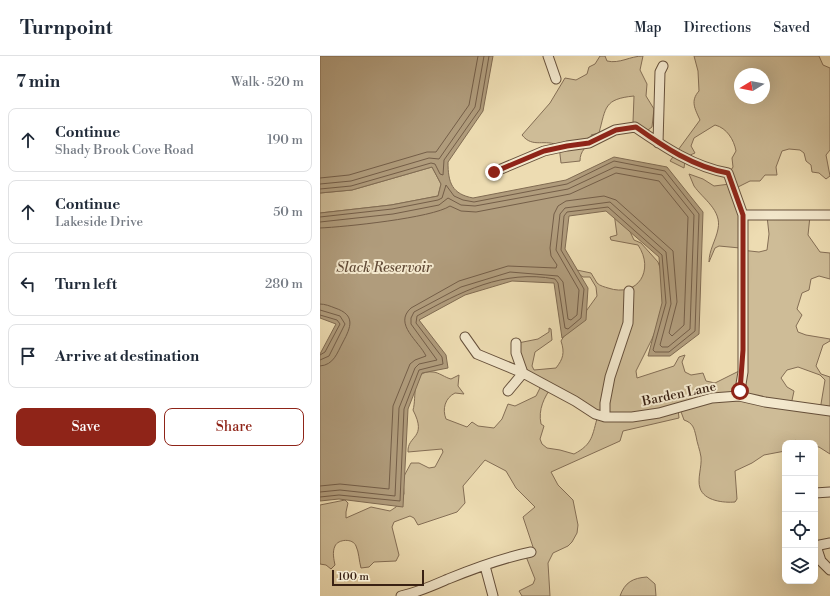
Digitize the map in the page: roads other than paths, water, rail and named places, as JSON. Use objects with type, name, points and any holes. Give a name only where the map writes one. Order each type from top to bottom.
[{"type":"street","points":[[548,56],[556,79]]},
{"type":"street","points":[[658,143],[660,72],[663,66]]},
{"type":"street","points":[[494,172],[544,151],[589,143],[616,130],[636,127],[669,151],[715,171],[728,173],[743,215],[743,365],[739,396]]},
{"type":"street","points":[[743,215],[830,215]]},
{"type":"street","points":[[605,416],[605,403],[610,377],[628,323],[629,291]]},
{"type":"street","name":"Barden Lane","points":[[465,337],[477,354],[523,373],[595,414],[632,417],[659,413],[712,398],[739,396],[765,402],[830,411]]},
{"type":"street","points":[[508,391],[523,373],[516,353],[516,343]]},
{"type":"street","points":[[818,493],[830,492]]},
{"type":"street","points":[[818,545],[830,543]]},
{"type":"street","points":[[816,548],[821,562],[830,570]]},
{"type":"street","points":[[401,596],[424,590],[445,580],[485,566],[502,558],[530,552]]},
{"type":"street","points":[[485,566],[493,596]]},
{"type":"water","name":"Slack Reservoir","points":[[320,56],[493,56],[483,111],[448,162],[450,182],[460,194],[466,196],[473,198],[566,180],[614,157],[667,167],[703,212],[699,334],[670,356],[648,356],[662,303],[659,257],[606,211],[569,216],[565,249],[588,288],[586,320],[562,338],[554,283],[512,281],[465,295],[419,320],[446,355],[448,368],[422,373],[408,409],[403,507],[339,499],[320,501],[320,354],[336,324],[320,318],[320,213],[391,205],[438,196],[441,184],[432,167],[352,190],[320,193]]}]
